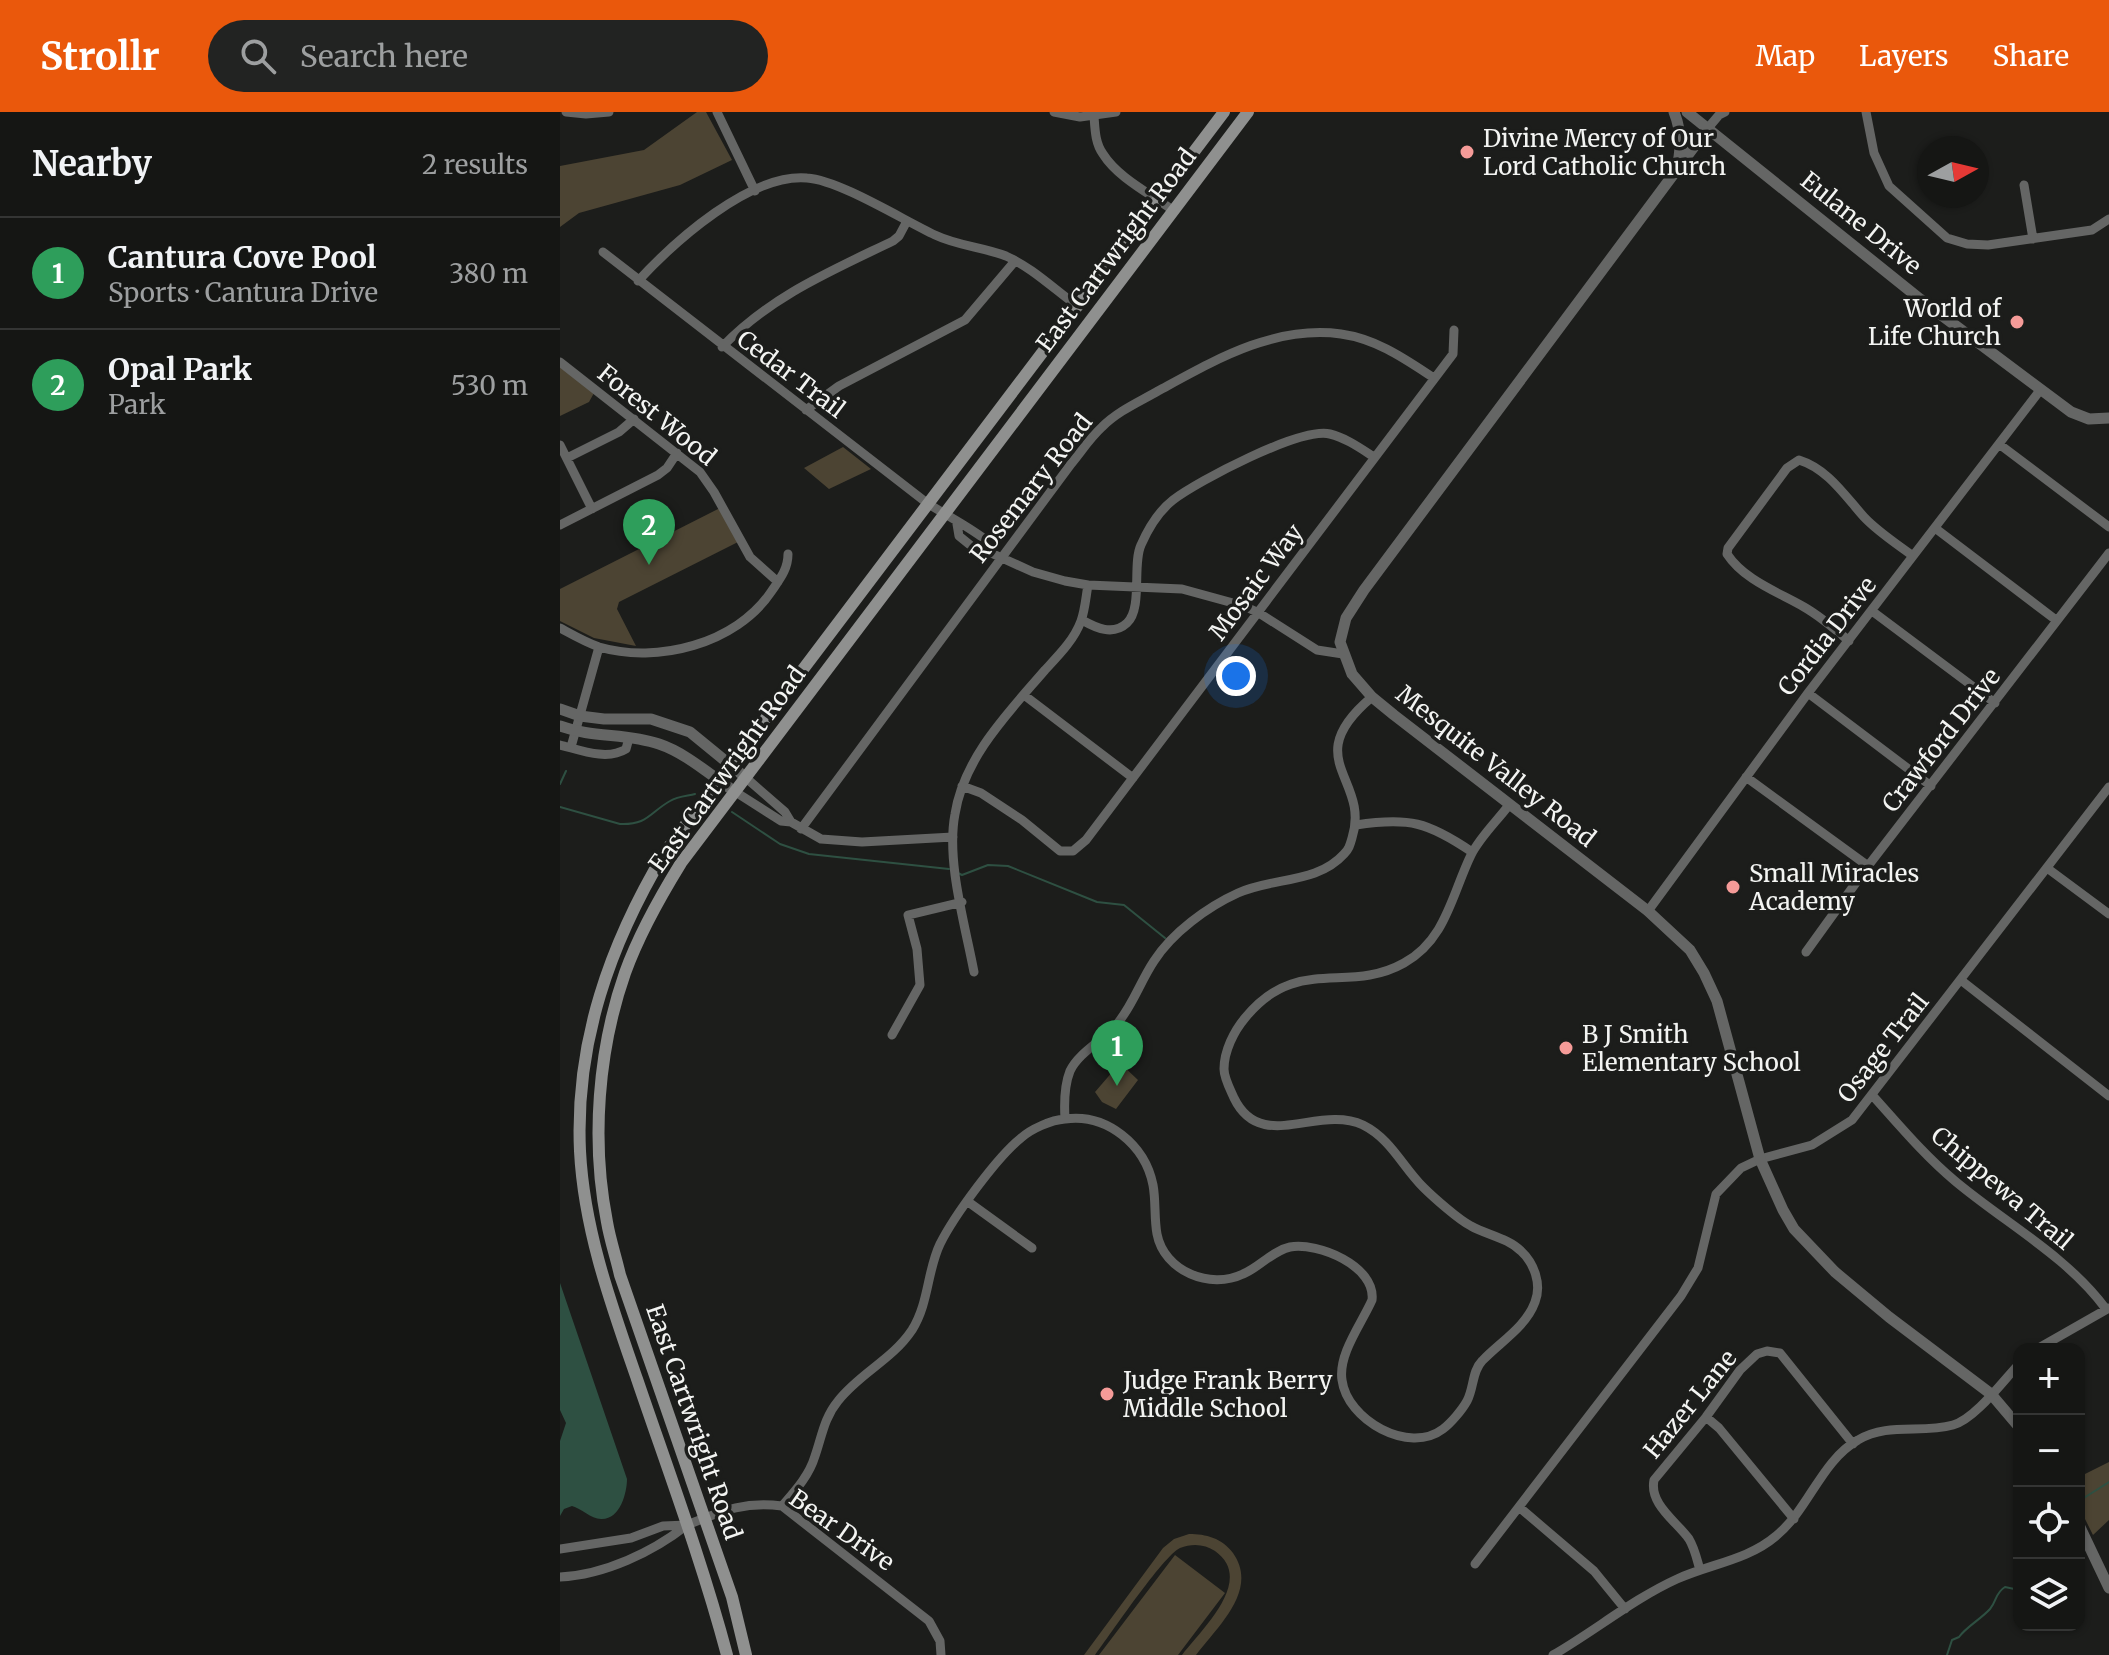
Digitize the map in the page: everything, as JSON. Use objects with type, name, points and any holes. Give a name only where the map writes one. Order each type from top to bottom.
[{"type":"main road","name":"East Cartwright Road","points":[[727,1655],[687,1525],[603,1282],[587,1218],[580,1150],[582,1081],[593,1018],[612,956],[635,902],[665,852],[1224,112]]},
{"type":"main road","name":"East Cartwright Road","points":[[746,1655],[732,1597],[620,1275],[606,1221],[599,1123],[602,1077],[625,973],[666,888],[734,791],[1248,112]]},
{"type":"street","points":[[566,112],[609,112]]},
{"type":"street","points":[[717,112],[755,191]]},
{"type":"street","points":[[1054,112],[1072,116],[1116,112]]},
{"type":"street","points":[[1672,179],[1681,147],[1674,112]]},
{"type":"street","points":[[1687,112],[1708,128]]},
{"type":"street","points":[[1343,654],[1340,642],[1342,629],[1364,590],[1708,128],[1725,112]]},
{"type":"street","points":[[1866,112],[1874,153],[1889,186],[1947,238],[1967,244],[1988,245],[2092,230],[2109,219]]},
{"type":"street","points":[[1094,116],[1096,139],[1103,155],[1174,211]]},
{"type":"street","name":"Eulane Drive","points":[[1708,128],[1920,299],[2079,417],[2109,418]]},
{"type":"street","points":[[638,281],[693,227],[755,191],[787,179],[807,178],[821,181],[940,238],[1004,255],[1076,305]]},
{"type":"street","points":[[2024,185],[2033,239]]},
{"type":"street","points":[[722,347],[743,325],[773,302],[893,241],[907,221]]},
{"type":"street","name":"Cedar Trail","points":[[603,252],[722,347],[957,524],[959,536],[980,553],[991,553],[1033,572],[1088,585],[1182,589],[1259,613],[1317,650],[1343,654]]},
{"type":"street","points":[[806,410],[839,386],[965,320],[1015,261]]},
{"type":"street","name":"Mosaic Way","points":[[962,786],[981,793],[1022,820],[1060,851],[1073,851],[1086,840],[1453,354],[1454,330]]},
{"type":"street","name":"Rosemary Road","points":[[801,829],[1101,427],[1123,409],[1219,358],[1292,334],[1340,334],[1366,339],[1391,350],[1434,378]]},
{"type":"street","name":"Forest Wood","points":[[560,362],[700,472],[750,557],[778,582]]},
{"type":"street","name":"Cordia Drive","points":[[1648,911],[1808,693],[2041,389]]},
{"type":"street","points":[[567,458],[619,432],[634,419]]},
{"type":"street","points":[[1082,620],[1103,630],[1125,625],[1131,618],[1139,549],[1154,521],[1172,501],[1220,472],[1290,440],[1313,433],[1329,433],[1374,457]]},
{"type":"street","points":[[1999,444],[2109,527]]},
{"type":"street","points":[[560,445],[592,509]]},
{"type":"street","points":[[560,525],[658,475],[677,453]]},
{"type":"street","points":[[1849,641],[1803,606],[1766,588],[1735,565],[1727,554],[1728,548],[1787,468],[1799,460],[1815,468],[1841,489],[1872,525],[1913,556]]},
{"type":"street","points":[[1935,528],[2056,620]]},
{"type":"street","name":"Crawford Drive","points":[[1806,952],[1868,866],[2109,553]]},
{"type":"street","points":[[560,628],[599,647],[641,653],[691,646],[741,622],[756,610],[787,567],[788,554]]},
{"type":"street","points":[[974,972],[954,862],[954,814],[962,786],[985,745],[1072,639],[1082,620],[1088,585]]},
{"type":"street","points":[[1872,611],[1995,703]]},
{"type":"street","points":[[571,747],[599,647]]},
{"type":"street","name":"Mesquite Valley Road","points":[[1343,654],[1352,674],[1372,697],[1648,911],[1690,950],[1717,1001],[1760,1159],[1794,1229],[1818,1256],[1889,1317],[1991,1394],[2013,1420]]},
{"type":"street","points":[[1808,693],[1931,786]]},
{"type":"street","points":[[1024,695],[1133,778]]},
{"type":"street","points":[[1065,1119],[1063,1099],[1071,1069],[1123,1017],[1155,959],[1185,928],[1238,893],[1270,881],[1315,874],[1335,863],[1348,851],[1356,825],[1354,804],[1341,775],[1338,745],[1354,713],[1372,697]]},
{"type":"street","points":[[560,709],[604,719],[651,719],[690,732],[785,812],[791,822],[821,839],[841,843],[953,837]]},
{"type":"street","points":[[560,726],[576,732],[657,743],[677,751],[781,821],[791,822]]},
{"type":"street","points":[[560,745],[614,754],[626,749],[629,738]]},
{"type":"street","points":[[1746,777],[1868,866]]},
{"type":"street","name":"Osage Trail","points":[[1475,1564],[1681,1296],[1698,1268],[1716,1194],[1741,1168],[1827,1137],[1852,1120],[2109,787]]},
{"type":"street","points":[[782,1506],[810,1469],[823,1428],[839,1399],[890,1357],[914,1327],[939,1246],[967,1201],[1021,1138],[1065,1119],[1093,1122],[1111,1128],[1127,1137],[1138,1150],[1153,1185],[1157,1235],[1163,1250],[1184,1270],[1209,1280],[1239,1277],[1279,1250],[1305,1246],[1322,1249],[1350,1264],[1373,1290],[1372,1300],[1342,1366],[1346,1395],[1360,1413],[1395,1435],[1410,1439],[1429,1438],[1444,1428],[1467,1401],[1478,1364],[1529,1317],[1537,1297],[1538,1284],[1533,1267],[1521,1251],[1468,1225],[1428,1192],[1377,1133],[1348,1119],[1333,1118],[1277,1127],[1261,1124],[1246,1116],[1236,1103],[1224,1069],[1234,1033],[1256,1006],[1277,990],[1313,977],[1375,974],[1392,969],[1418,954],[1447,917],[1472,852],[1509,805]]},
{"type":"street","points":[[1356,825],[1392,820],[1411,822],[1441,833],[1472,852]]},
{"type":"street","points":[[2047,868],[2109,914]]},
{"type":"street","points":[[892,1035],[920,985],[917,949],[908,915],[962,902]]},
{"type":"street","points":[[1962,981],[2109,1096]]},
{"type":"street","name":"Chippewa Trail","points":[[1873,1096],[1938,1166],[2048,1252],[2108,1308]]},
{"type":"street","points":[[967,1201],[1032,1248]]},
{"type":"street","points":[[2047,1343],[2108,1308]]},
{"type":"street","name":"Hazer Lane","points":[[1700,1570],[1689,1540],[1657,1501],[1652,1490],[1654,1480],[1740,1370],[1757,1354],[1767,1351],[1780,1353],[1853,1444]]},
{"type":"street","points":[[1553,1655],[1644,1596],[1700,1570],[1734,1560],[1775,1537],[1794,1519],[1837,1455],[1853,1444],[1880,1430],[1926,1430],[1956,1425],[2013,1370]]},
{"type":"street","points":[[1706,1417],[1719,1428],[1794,1519]]},
{"type":"street","name":"Bear Drive","points":[[687,1525],[735,1506],[762,1503],[782,1506],[929,1621],[940,1641],[941,1655]]},
{"type":"street","points":[[1519,1507],[1594,1571],[1625,1609]]},
{"type":"street","points":[[560,1549],[631,1538],[663,1526],[687,1525]]},
{"type":"street","points":[[560,1577],[588,1574],[615,1565],[667,1540],[687,1525]]},
{"type":"street","points":[[2085,1537],[2109,1588]]},
{"type":"shaded area","points":[[697,112],[706,112],[732,160],[680,185],[579,213],[560,227],[560,166],[644,150]]},
{"type":"shaded area","points":[[560,367],[594,393],[589,402],[560,416]]},
{"type":"shaded area","points":[[843,447],[871,469],[829,489],[804,468]]},
{"type":"shaded area","points":[[720,508],[738,542],[619,602],[617,609],[636,646],[594,638],[560,621],[560,589]]},
{"type":"shaded area","points":[[1120,1063],[1138,1080],[1116,1109],[1102,1102],[1095,1092]]},
{"type":"shaded area","points":[[560,1283],[627,1479],[621,1505],[608,1518],[594,1517],[572,1506],[564,1509],[560,1516],[560,1441],[566,1423],[560,1410]]},
{"type":"shaded area","points":[[2109,1462],[2109,1520],[2093,1535],[2085,1519],[2085,1474]]},
{"type":"shaded area","points":[[1189,1534],[1213,1538],[1229,1548],[1240,1567],[1241,1580],[1239,1594],[1232,1607],[1196,1655],[1182,1655],[1212,1619],[1228,1590],[1230,1576],[1226,1563],[1215,1551],[1194,1545],[1180,1548],[1172,1554],[1095,1655],[1084,1655],[1163,1548],[1174,1539]]},
{"type":"shaded area","points":[[1175,1555],[1225,1593],[1178,1655],[1099,1655]]},
{"type":"waterway","points":[[560,784],[566,771]]},
{"type":"waterway","points":[[560,807],[629,824],[643,820],[673,799],[695,794]]},
{"type":"waterway","points":[[732,812],[780,844],[809,854],[949,869]]},
{"type":"waterway","points":[[958,873],[962,875],[988,865],[1008,866],[1097,902],[1124,905],[1165,938]]},
{"type":"waterway","points":[[2085,1497],[2109,1482]]},
{"type":"waterway","points":[[1947,1655],[1952,1640],[1990,1609],[2002,1589],[2013,1589]]},
{"type":"place","name":"Divine Mercy of Our Lord Catholic Church","points":[[1467,152]]},
{"type":"place","name":"World of Life Church","points":[[2017,322]]},
{"type":"place","name":"Opal Park","points":[[649,565]]},
{"type":"place","name":"Small Miracles Academy","points":[[1733,887]]},
{"type":"place","name":"B J Smith Elementary School","points":[[1566,1048]]},
{"type":"place","name":"Cantura Cove Pool","points":[[1117,1086]]},
{"type":"place","name":"Judge Frank Berry Middle School","points":[[1107,1394]]}]
